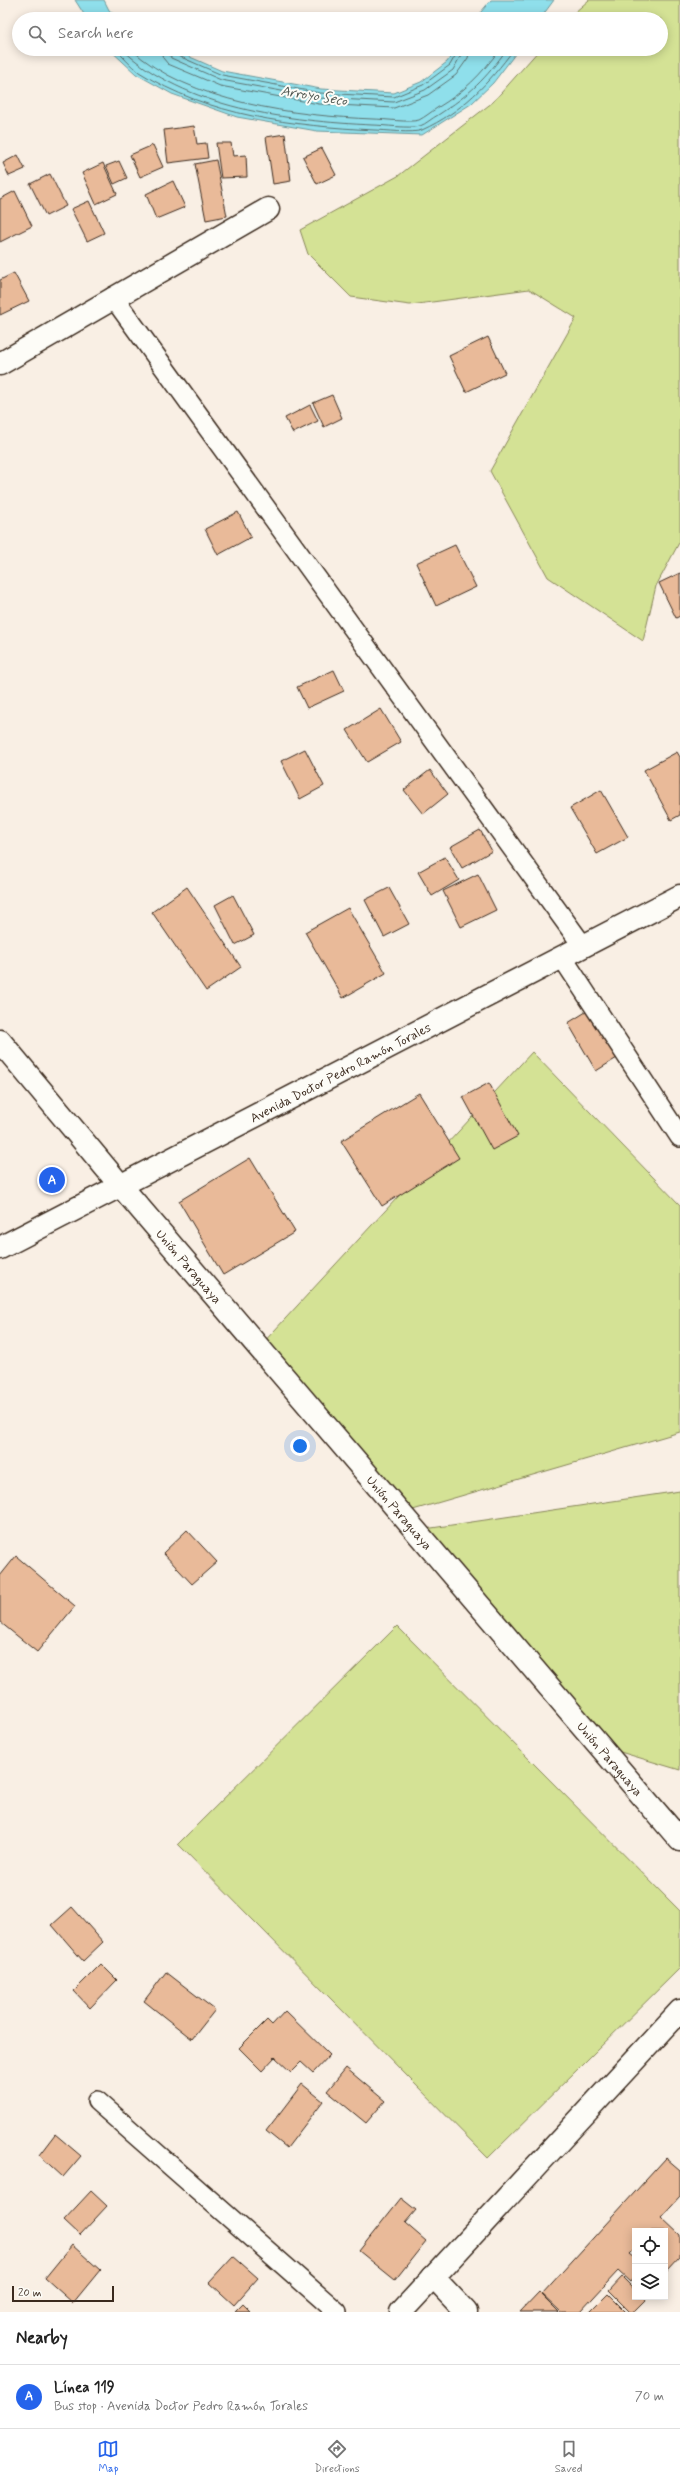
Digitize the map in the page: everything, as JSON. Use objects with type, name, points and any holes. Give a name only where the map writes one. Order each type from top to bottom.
[{"type":"street","points":[[0,364],[113,297],[268,209]]},
{"type":"street","name":"Avenida Doctor Pedro Ramón Torales","points":[[0,1248],[680,896]]},
{"type":"street","name":"Unión Paraguaya","points":[[0,1041],[120,1185],[680,1840]]},
{"type":"street","points":[[401,2312],[680,2011]]},
{"type":"street","points":[[433,2277],[466,2312]]},
{"type":"lane","points":[[113,297],[583,946]]},
{"type":"lane","points":[[562,958],[680,1136]]},
{"type":"lane","points":[[97,2101],[337,2312]]},
{"type":"green space","points":[[589,0],[680,0],[680,541],[656,586],[643,641],[548,577],[490,471],[576,318],[529,289],[410,305],[351,297],[308,254],[300,230],[398,176],[493,102],[534,56],[668,56],[668,12],[575,12]]},
{"type":"green space","points":[[532,1052],[680,1205],[680,1432],[406,1512],[261,1345]]},
{"type":"green space","points":[[680,1491],[680,1770],[597,1745],[418,1530]]},
{"type":"green space","points":[[397,1626],[680,1911],[680,1968],[488,2158],[178,1844]]},
{"type":"water","points":[[75,0],[104,0],[111,12],[83,12]]},
{"type":"water","points":[[491,0],[554,0],[545,12],[481,12]]},
{"type":"water","name":"Arroyo Seco","points":[[117,56],[188,56],[222,71],[321,89],[394,93],[421,82],[447,62],[451,56],[514,56],[493,83],[471,104],[422,135],[317,131],[237,117],[172,94],[136,74]]},
{"type":"building","points":[[194,126],[197,144],[206,143],[208,158],[168,163],[164,130]]},
{"type":"building","points":[[285,134],[291,181],[273,184],[266,137]]},
{"type":"building","points":[[216,143],[231,143],[233,156],[246,155],[247,177],[221,178]]},
{"type":"building","points":[[153,145],[163,167],[140,177],[130,155]]},
{"type":"building","points":[[322,148],[336,175],[317,184],[303,157]]},
{"type":"building","points":[[18,155],[25,169],[9,176],[3,163]]},
{"type":"building","points":[[216,160],[227,216],[206,220],[195,164]]},
{"type":"building","points":[[119,161],[127,178],[114,184],[106,166]]},
{"type":"building","points":[[103,163],[117,194],[96,204],[82,173]]},
{"type":"building","points":[[50,174],[66,206],[46,216],[30,184]]},
{"type":"building","points":[[173,181],[185,207],[156,219],[146,194]]},
{"type":"building","points":[[15,191],[32,226],[0,242],[0,199]]},
{"type":"building","points":[[89,201],[104,233],[87,241],[71,209]]},
{"type":"building","points":[[14,273],[29,301],[0,315],[0,280]]},
{"type":"building","points":[[488,337],[505,373],[466,392],[449,356]]},
{"type":"building","points":[[332,395],[342,418],[324,427],[313,403]]},
{"type":"building","points":[[310,405],[318,421],[293,433],[285,418]]},
{"type":"building","points":[[238,512],[251,537],[218,555],[205,529]]},
{"type":"building","points":[[455,545],[476,587],[436,606],[416,563]]},
{"type":"building","points":[[680,573],[680,616],[676,618],[659,583]]},
{"type":"building","points":[[334,670],[344,691],[307,708],[297,687]]},
{"type":"building","points":[[381,709],[401,742],[367,762],[347,730]]},
{"type":"building","points":[[305,749],[324,786],[300,799],[281,761]]},
{"type":"building","points":[[677,752],[680,757],[680,815],[671,820],[644,770]]},
{"type":"building","points":[[430,770],[448,794],[423,814],[404,790]]},
{"type":"building","points":[[601,790],[628,837],[597,854],[570,808]]},
{"type":"building","points":[[480,830],[492,851],[462,868],[450,847]]},
{"type":"building","points":[[445,857],[459,880],[432,896],[418,872]]},
{"type":"building","points":[[478,874],[496,910],[461,927],[443,891]]},
{"type":"building","points":[[187,887],[241,967],[206,991],[152,912]]},
{"type":"building","points":[[389,888],[409,924],[384,937],[365,900]]},
{"type":"building","points":[[233,895],[254,935],[235,945],[215,905]]},
{"type":"building","points":[[348,908],[386,973],[343,998],[305,932]]},
{"type":"building","points":[[589,1010],[617,1058],[596,1071],[568,1023]]},
{"type":"building","points":[[489,1083],[518,1136],[492,1150],[463,1097]]},
{"type":"building","points":[[419,1093],[459,1158],[382,1206],[341,1141]]},
{"type":"building","points":[[250,1158],[295,1232],[223,1275],[179,1201]]},
{"type":"building","points":[[187,1530],[217,1562],[192,1584],[163,1553]]},
{"type":"building","points":[[16,1556],[75,1606],[37,1652],[0,1622],[0,1576]]},
{"type":"building","points":[[72,1907],[103,1942],[83,1961],[52,1925]]},
{"type":"building","points":[[101,1964],[117,1980],[90,2008],[74,1991]]},
{"type":"building","points":[[166,1972],[215,2010],[192,2039],[144,2001]]},
{"type":"building","points":[[285,2011],[330,2055],[313,2073],[301,2062],[291,2072],[275,2057],[262,2071],[239,2048],[267,2020],[272,2025]]},
{"type":"building","points":[[346,2068],[385,2101],[366,2123],[327,2091]]},
{"type":"building","points":[[302,2084],[323,2101],[287,2148],[266,2131]]},
{"type":"building","points":[[55,2134],[81,2156],[63,2177],[39,2155]]},
{"type":"building","points":[[666,2158],[680,2170],[680,2196],[661,2217],[680,2235],[680,2257],[668,2270],[668,2228],[632,2228],[632,2252],[630,2254],[632,2256],[632,2280],[630,2282],[618,2271],[580,2312],[561,2312],[542,2294]]},
{"type":"building","points":[[91,2191],[107,2206],[80,2235],[64,2220]]},
{"type":"building","points":[[401,2198],[416,2210],[405,2223],[426,2241],[395,2280],[359,2251]]},
{"type":"building","points":[[72,2245],[100,2270],[73,2303],[45,2278]]},
{"type":"building","points":[[233,2256],[258,2278],[234,2305],[209,2282]]},
{"type":"building","points":[[622,2277],[632,2287],[632,2300],[646,2301],[635,2312],[630,2312],[609,2291]]},
{"type":"building","points":[[539,2292],[559,2312],[520,2312]]},
{"type":"building","points":[[608,2294],[626,2312],[590,2312]]},
{"type":"building","points":[[243,2304],[251,2312],[235,2312]]},
{"type":"place","name":"Línea 119","points":[[52,1180]]}]
